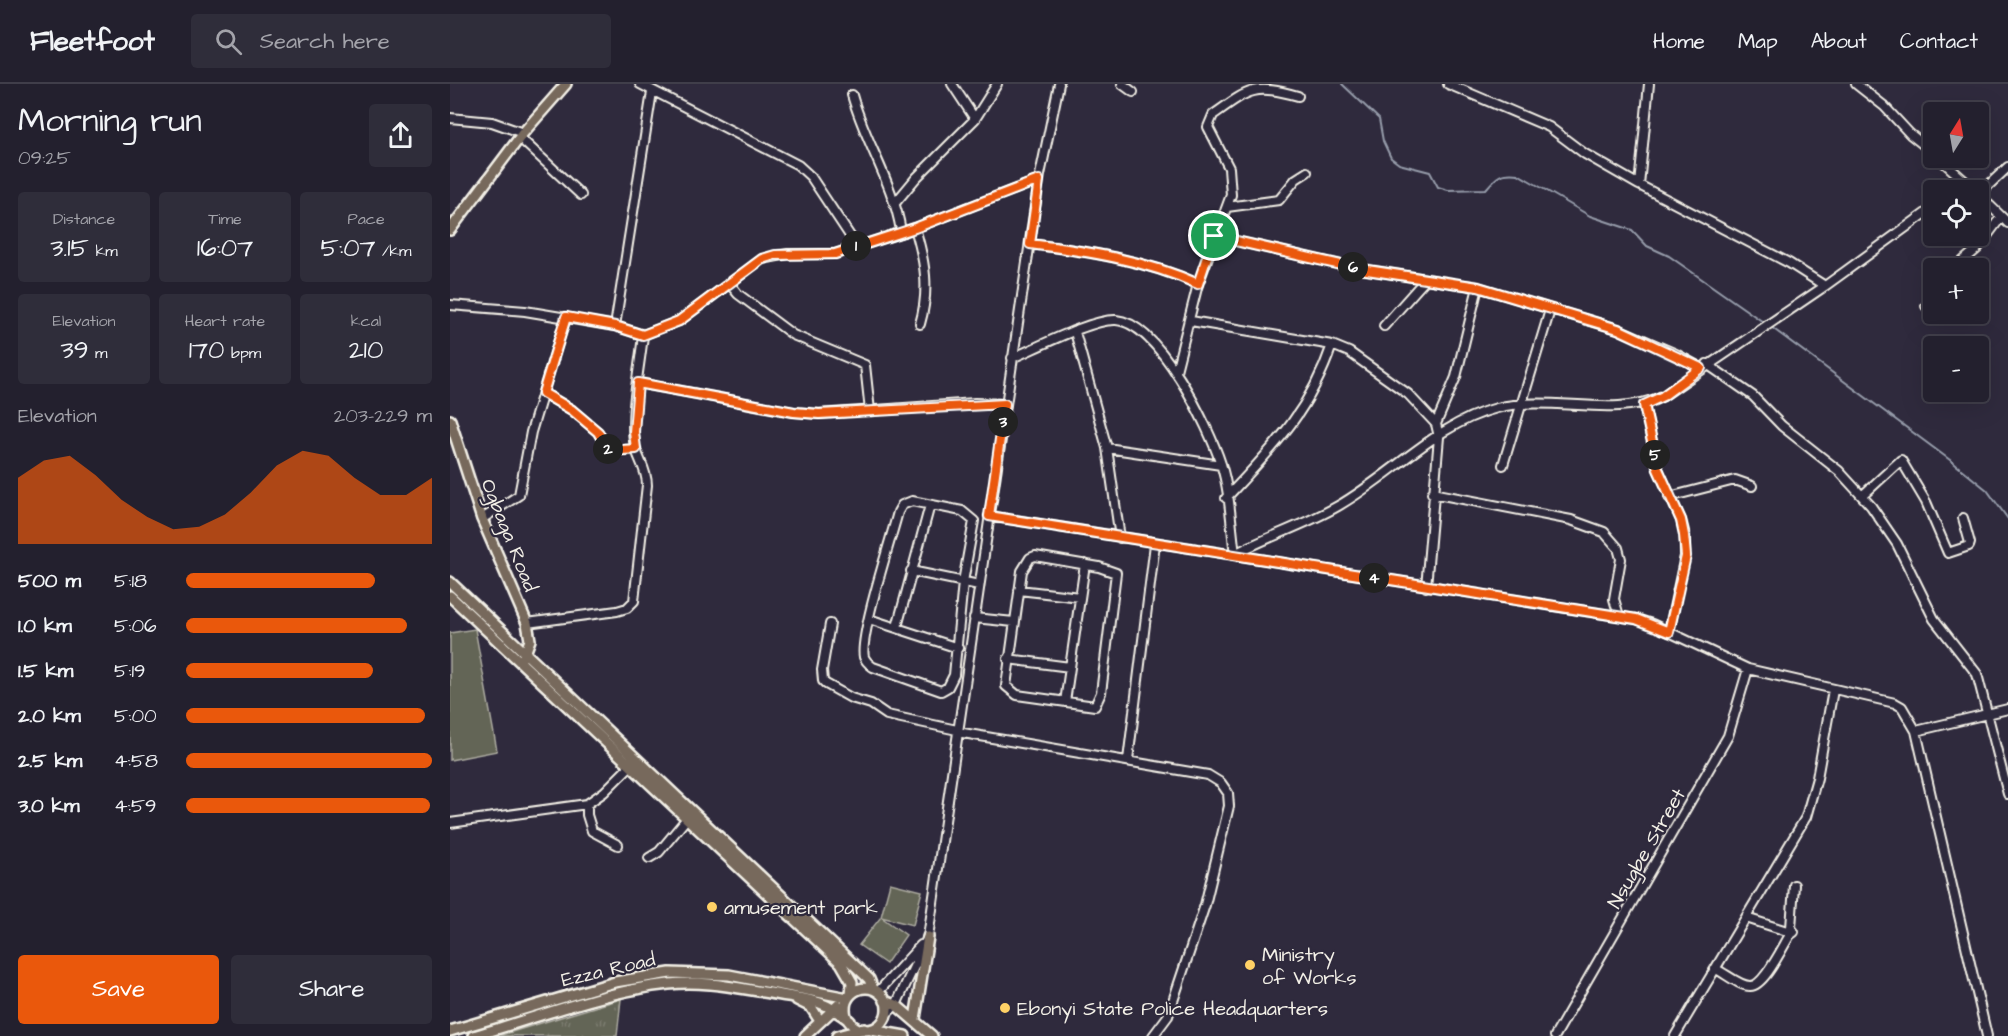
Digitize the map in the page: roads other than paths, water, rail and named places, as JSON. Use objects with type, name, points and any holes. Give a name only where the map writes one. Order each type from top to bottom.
[{"type":"main road","points":[[450,230],[522,136],[566,84]]},
{"type":"main road","name":"Ogbaga Road","points":[[450,420],[453,445],[527,623],[530,640],[526,654]]},
{"type":"main road","points":[[450,582],[748,862],[869,979],[885,1001],[896,1005],[932,1036]]},
{"type":"main road","points":[[450,596],[841,963],[852,982],[845,1009],[850,1022]]},
{"type":"main road","points":[[520,663],[526,654]]},
{"type":"main road","points":[[915,1020],[928,937]]},
{"type":"main road","name":"Ezza Road","points":[[450,1032],[642,975],[699,972],[729,975],[848,998]]},
{"type":"main road","points":[[615,982],[618,994]]},
{"type":"main road","name":"Ezza Road","points":[[474,1036],[644,987],[681,984],[727,986],[811,999],[834,1008]]},
{"type":"main road","points":[[805,1036],[834,1008],[861,988],[875,990]]},
{"type":"main road","points":[[792,997],[811,1007],[820,1021]]},
{"type":"main road","points":[[837,1036],[878,1026],[886,1014],[885,1001]]},
{"type":"main road","points":[[834,1008],[850,1022],[866,1029],[905,1036]]},
{"type":"street","points":[[640,84],[798,165],[811,177],[856,245]]},
{"type":"street","points":[[952,84],[975,119]]},
{"type":"street","points":[[897,202],[916,178],[975,119],[997,84]]},
{"type":"street","points":[[886,1014],[896,1005],[928,937],[1039,180],[1059,84]]},
{"type":"street","points":[[1122,84],[1133,92]]},
{"type":"street","points":[[1448,84],[1549,127],[1585,154],[1639,185],[1789,263],[1825,286]]},
{"type":"street","points":[[1639,185],[1649,84]]},
{"type":"street","points":[[1856,84],[1884,106],[1923,144]]},
{"type":"street","points":[[1176,371],[1191,321],[1198,284],[1214,236],[1227,207],[1231,183],[1229,168],[1210,133],[1209,121],[1248,86],[1270,86],[1298,96]]},
{"type":"street","points":[[615,326],[652,92]]},
{"type":"street","points":[[852,95],[857,114],[897,202],[902,231]]},
{"type":"street","points":[[450,118],[492,122],[522,136],[581,195]]},
{"type":"street","points":[[1989,184],[2008,167]]},
{"type":"street","points":[[1950,168],[1963,180]]},
{"type":"street","points":[[1227,207],[1279,200],[1296,179],[1307,172]]},
{"type":"street","points":[[450,304],[566,317],[615,326],[643,335],[679,321],[762,259],[775,255],[835,254],[856,245],[915,228],[1039,180]]},
{"type":"street","points":[[1989,205],[2008,223]]},
{"type":"street","points":[[1235,554],[1339,505],[1439,437],[1478,415],[1521,404],[1554,402],[1614,407],[1644,405],[1663,396],[1825,286],[1923,215]]},
{"type":"street","points":[[1966,258],[1978,248],[2001,217]]},
{"type":"street","points":[[915,228],[928,283],[926,303],[920,324]]},
{"type":"street","points":[[1214,236],[1354,268],[1478,287],[1618,329],[1704,366],[1753,396],[1782,426],[1839,471],[1862,496],[1897,544],[1934,619],[1977,674],[2008,794]]},
{"type":"street","points":[[1030,244],[1108,257],[1181,277],[1198,284]]},
{"type":"street","points":[[1384,326],[1425,280]]},
{"type":"street","points":[[729,283],[738,294],[793,335],[865,365],[870,411]]},
{"type":"street","points":[[1426,587],[1432,493],[1439,437],[1437,424],[1456,377],[1478,287]]},
{"type":"street","points":[[1503,465],[1550,310]]},
{"type":"street","points":[[482,519],[519,495],[531,432],[566,317]]},
{"type":"street","points":[[1012,358],[1106,321],[1127,323],[1143,335],[1176,371],[1192,396],[1221,465],[1235,554]]},
{"type":"street","points":[[1191,321],[1332,345],[1372,367],[1408,394],[1437,424]]},
{"type":"street","points":[[1075,332],[1107,448],[1120,538]]},
{"type":"street","points":[[527,623],[617,611],[627,608],[634,601],[647,485],[647,472],[636,449],[634,432],[643,335]]},
{"type":"street","points":[[1226,498],[1286,433],[1306,405],[1324,370],[1332,345]]},
{"type":"street","points":[[638,383],[794,412],[819,414],[1005,404]]},
{"type":"street","points":[[543,393],[572,410],[598,432],[609,451],[636,449]]},
{"type":"street","points":[[1644,405],[1658,469],[1681,520],[1686,556],[1669,632]]},
{"type":"street","points":[[1107,448],[1221,465]]},
{"type":"street","points":[[1862,496],[1897,461],[1903,460],[1926,502],[1948,553],[1969,546],[1963,518]]},
{"type":"street","points":[[1669,497],[1735,480],[1752,486]]},
{"type":"street","points":[[1432,493],[1571,520],[1604,532],[1618,548],[1621,559],[1614,599],[1619,616]]},
{"type":"street","points":[[907,502],[930,504],[962,511],[974,521],[963,582],[954,675],[948,687],[936,690],[867,663],[864,654],[869,619],[898,512],[907,502]]},
{"type":"street","points":[[897,627],[930,504]]},
{"type":"street","points":[[989,516],[1619,616],[1652,624],[1748,669],[1895,703],[1902,707],[1916,731],[1987,1036]]},
{"type":"street","points":[[1128,760],[1155,544]]},
{"type":"street","points":[[1044,557],[1086,564],[1111,570],[1117,577],[1101,693],[1095,706],[1017,694],[1007,690],[1008,659],[1019,590],[1022,571],[1030,558],[1044,557]]},
{"type":"street","points":[[1065,702],[1086,564]]},
{"type":"street","points":[[911,571],[979,585]]},
{"type":"street","points":[[1019,590],[1080,597]]},
{"type":"street","points":[[974,618],[1014,622]]},
{"type":"street","points":[[869,619],[958,648]]},
{"type":"street","points":[[830,624],[822,678],[826,684],[851,698],[872,704],[887,715],[957,731],[1208,775],[1221,783],[1228,793],[1229,806],[1205,905],[1167,1016],[1153,1036]]},
{"type":"street","points":[[1008,659],[1070,667]]},
{"type":"street","name":"Nsugbe Street","points":[[1555,1036],[1728,736],[1748,669]]},
{"type":"street","points":[[1675,1036],[1806,817],[1817,778],[1833,690]]},
{"type":"street","points":[[1916,731],[2008,709]]},
{"type":"street","points":[[450,823],[587,804],[604,792],[630,766]]},
{"type":"street","points":[[587,804],[587,815],[592,831],[618,845]]},
{"type":"street","points":[[649,858],[659,852],[688,818]]},
{"type":"street","points":[[1716,969],[1746,985],[1757,984],[1764,978],[1789,931],[1794,885]]},
{"type":"street","points":[[1746,918],[1789,931]]},
{"type":"street","points":[[875,990],[928,937]]},
{"type":"waterway","points":[[1342,84],[1379,119],[1383,141],[1391,158],[1399,164],[1430,172],[1438,187],[1448,190],[1486,189],[1500,176],[1518,174],[1590,216],[1632,230],[1647,246],[1669,256],[1766,324]]},
{"type":"waterway","points":[[1771,327],[1950,460],[1987,490],[2008,519]]},
{"type":"place","name":"amusement park","points":[[712,907]]},
{"type":"place","name":"Ministry of Works","points":[[1250,965]]},
{"type":"place","name":"Ebonyi State Police Headquarters","points":[[1005,1008]]}]
